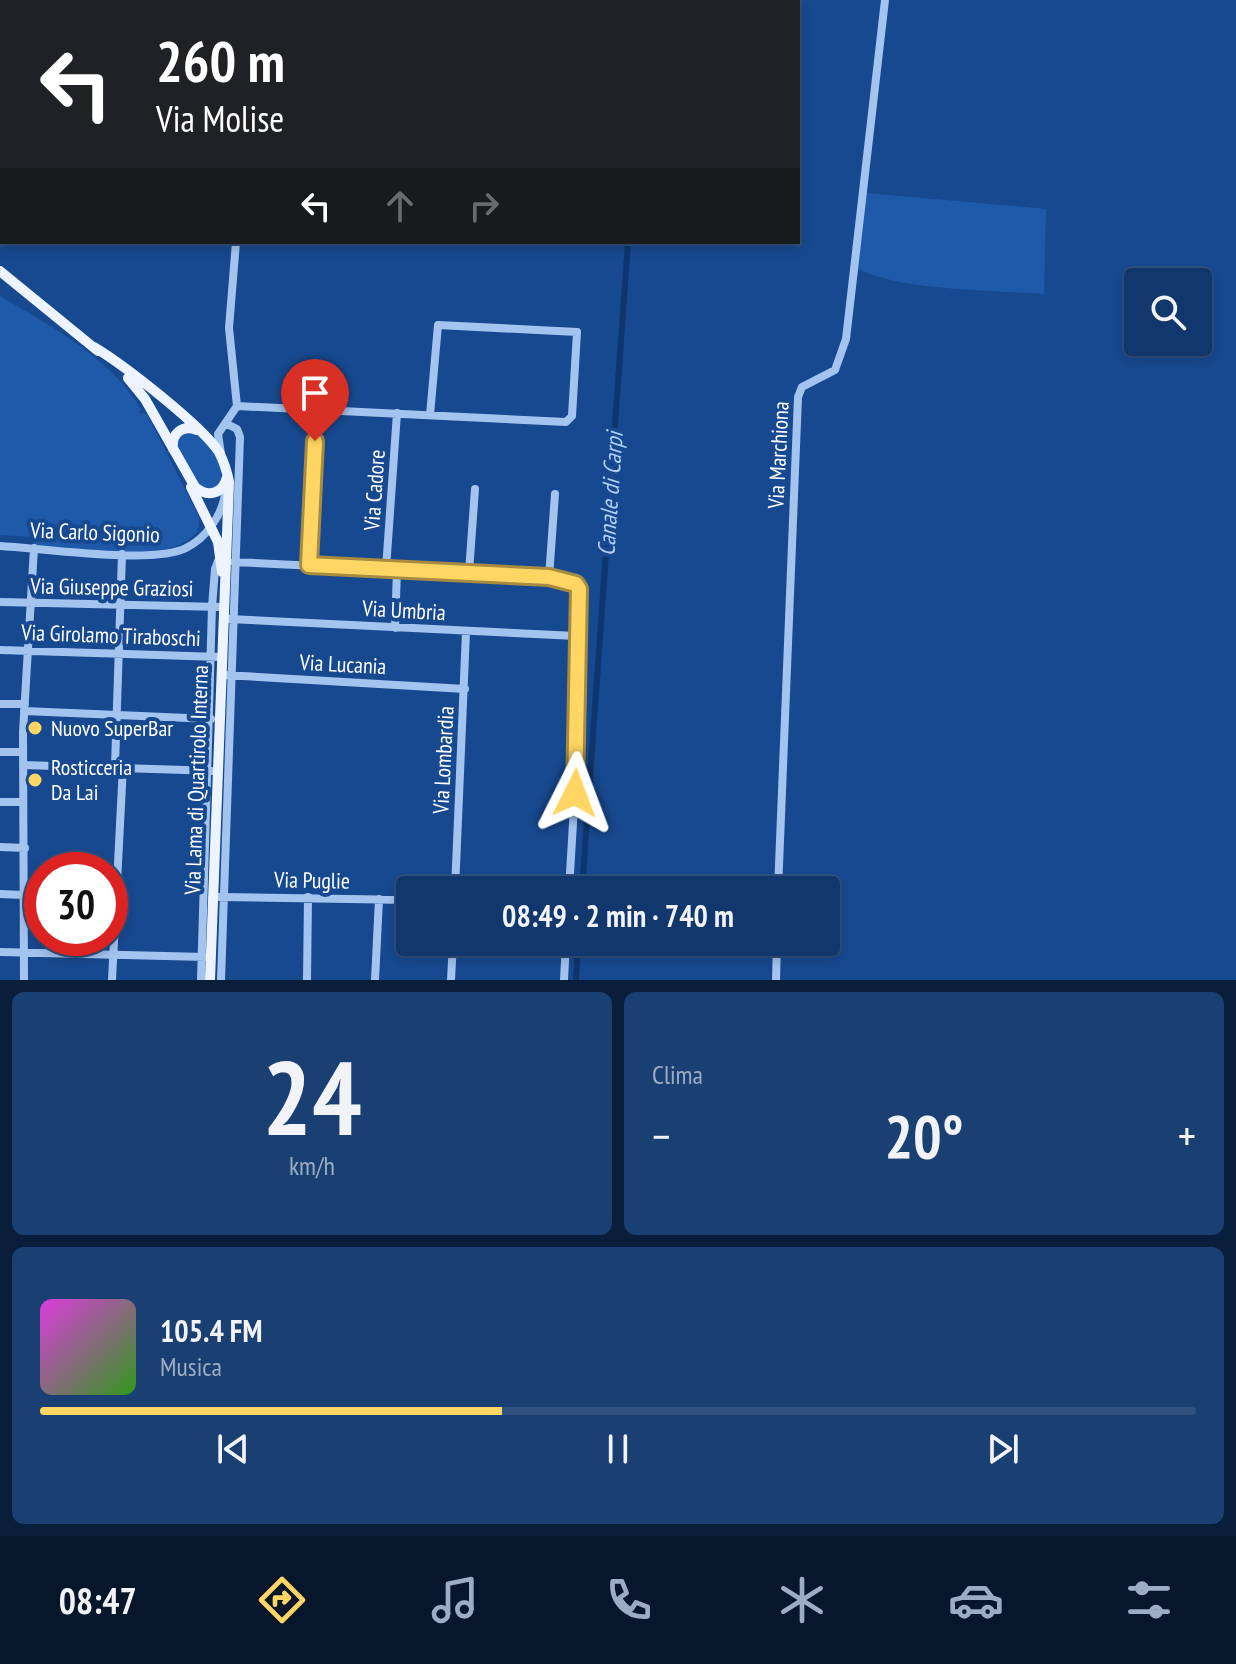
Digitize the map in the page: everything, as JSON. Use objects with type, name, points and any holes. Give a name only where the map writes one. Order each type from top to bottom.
[{"type":"main road","points":[[0,271],[200,432],[223,460]]},
{"type":"main road","name":"Via Lama di Quartirolo Interna","points":[[94,347],[134,385],[175,454],[218,542],[224,582]]},
{"type":"main road","points":[[175,454],[172,441],[178,432],[186,427],[200,432]]},
{"type":"main road","name":"Via Lama di Quartirolo Interna","points":[[210,980],[206,957],[218,897],[211,770],[213,719],[224,675],[215,656],[217,607],[228,547],[227,475],[223,460]]},
{"type":"main road","points":[[188,480],[199,491],[209,494],[223,487],[227,475]]},
{"type":"street","name":"Via Marchiona","points":[[779,876],[798,397],[802,387],[835,370],[846,339],[885,0]]},
{"type":"street","points":[[223,460],[218,438],[237,406],[229,328],[236,244]]},
{"type":"street","points":[[237,406],[316,410],[397,413],[430,415],[570,421],[577,332],[438,325],[430,415]]},
{"type":"street","points":[[309,565],[316,410]]},
{"type":"street","name":"Via Cadore","points":[[386,569],[397,413]]},
{"type":"street","points":[[200,432],[226,425],[237,429],[240,437],[231,619],[224,675],[218,897],[221,980]]},
{"type":"street","points":[[191,545],[211,527],[224,503],[227,475]]},
{"type":"street","points":[[188,480],[203,522],[191,545]]},
{"type":"street","points":[[469,572],[475,489]]},
{"type":"street","points":[[549,577],[555,494]]},
{"type":"street","name":"Via Carlo Sigonio","points":[[0,546],[165,554],[205,537],[218,542]]},
{"type":"street","points":[[25,852],[24,708],[34,548]]},
{"type":"street","points":[[116,852],[119,766],[116,715],[122,554]]},
{"type":"street","points":[[217,607],[215,569],[220,556]]},
{"type":"street","points":[[234,562],[549,577],[570,581],[579,589],[576,636],[578,740],[570,876]]},
{"type":"street","points":[[395,628],[397,570]]},
{"type":"street","name":"Via Giuseppe Graziosi","points":[[0,602],[217,607]]},
{"type":"street","name":"Via Umbria","points":[[231,619],[576,636]]},
{"type":"street","name":"Via Lombardia","points":[[456,876],[466,632]]},
{"type":"street","name":"Via Girolamo Tiraboschi","points":[[0,650],[215,656]]},
{"type":"street","points":[[0,704],[116,715],[213,719],[215,656]]},
{"type":"street","name":"Via Lucania","points":[[224,675],[465,689]]},
{"type":"street","points":[[0,752],[23,752]]},
{"type":"street","points":[[23,765],[211,770],[204,870],[206,957],[201,980]]},
{"type":"street","points":[[0,802],[23,802]]},
{"type":"street","points":[[0,847],[25,848]]},
{"type":"street","points":[[204,870],[214,860]]},
{"type":"street","points":[[0,894],[24,895]]},
{"type":"street","name":"Via Puglie","points":[[218,897],[396,900]]},
{"type":"street","points":[[307,980],[308,897]]},
{"type":"street","points":[[375,980],[379,899]]},
{"type":"street","points":[[0,952],[24,954]]},
{"type":"street","points":[[128,955],[206,957]]},
{"type":"street","points":[[24,980],[25,956]]},
{"type":"street","points":[[112,980],[113,956]]},
{"type":"street","points":[[451,980],[452,956]]},
{"type":"street","points":[[564,980],[565,956]]},
{"type":"street","points":[[776,980],[777,956]]},
{"type":"shaded area","points":[[866,193],[1046,209],[1044,294],[923,286],[858,269]]},
{"type":"shaded area","points":[[0,296],[78,344],[128,391],[141,409],[139,413],[147,414],[199,517],[198,531],[184,542],[166,549],[121,554],[33,547],[33,537],[0,535]]},
{"type":"shaded area","points":[[193,432],[206,443],[220,464],[217,488],[202,490],[177,450],[176,443],[182,433]]},
{"type":"waterway","name":"Canale di Carpi","points":[[583,876],[628,244]]},
{"type":"waterway","name":"Canale di Carpi","points":[[576,980],[577,956]]},
{"type":"place","name":"Nuovo SuperBar","points":[[35,728]]},
{"type":"place","name":"Rosticceria Da Lai","points":[[35,780]]},
{"type":"route","points":[[315,441],[309,565],[549,577],[576,584],[579,589],[575,793]]}]
